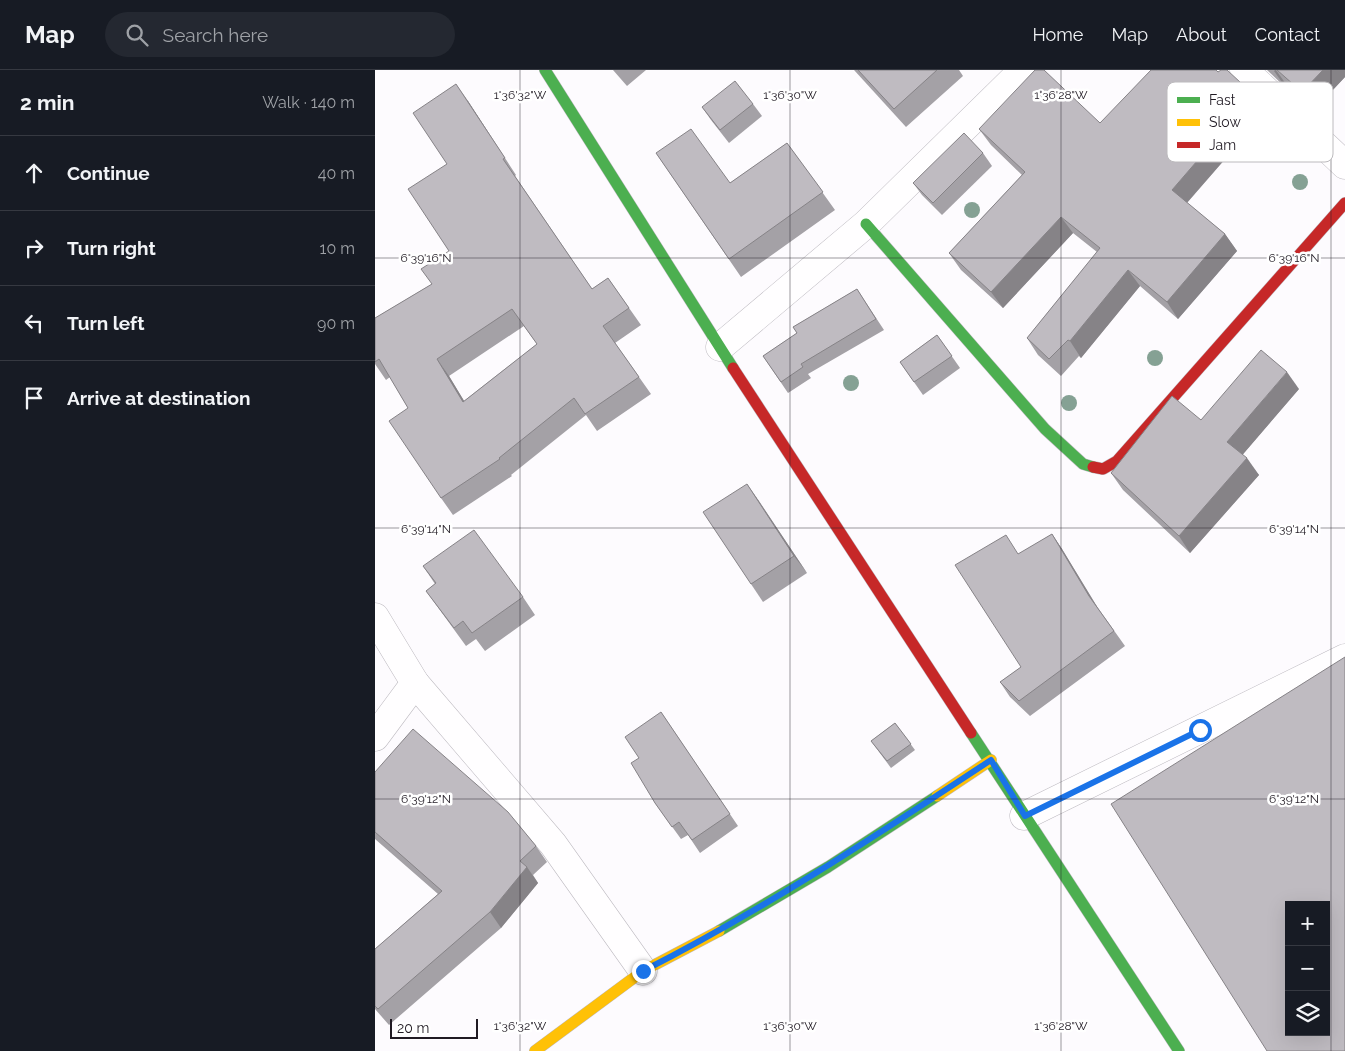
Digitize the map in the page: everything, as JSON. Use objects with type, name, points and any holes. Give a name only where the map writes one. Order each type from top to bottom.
[{"type":"street","points":[[720,347],[866,224],[1023,70]]},
{"type":"street","points":[[1244,70],[1257,82]]},
{"type":"street","points":[[548,73],[753,400],[991,760],[1025,816],[1179,1051]]},
{"type":"street","points":[[1333,154],[1345,165]]},
{"type":"street","points":[[866,224],[1045,429],[1083,464],[1103,469],[1117,462],[1345,203]]},
{"type":"street","points":[[375,617],[415,683],[553,844],[643,971]]},
{"type":"street","points":[[1025,816],[1345,658]]},
{"type":"street","points":[[375,737],[415,683]]},
{"type":"street","points":[[535,1051],[643,971],[703,941],[828,867],[991,760]]},
{"type":"building","points":[[858,70],[937,70],[894,109]]},
{"type":"building","points":[[1035,70],[1044,70],[1100,123],[1151,70],[1216,70],[1218,72],[1227,70],[1240,82],[1167,82],[1167,162],[1196,162],[1172,190],[1225,234],[1167,302],[1128,270],[1070,341],[1068,340],[1049,359],[1027,338],[1100,248],[1061,217],[991,292],[949,253],[1025,172],[979,129]]},
{"type":"building","points":[[1277,70],[1323,70],[1312,82],[1291,82]]},
{"type":"building","points":[[735,81],[753,104],[720,130],[702,107]]},
{"type":"building","points":[[456,84],[505,158],[503,159],[592,289],[608,278],[629,308],[603,326],[639,377],[585,414],[574,398],[500,459],[441,498],[389,421],[408,408],[379,359],[375,362],[375,318],[432,284],[421,269],[449,251],[408,189],[447,164],[413,113]],"holes":[[[512,309],[537,344],[463,402],[437,359]]]},
{"type":"building","points":[[691,129],[730,183],[787,143],[823,192],[729,259],[656,153]]},
{"type":"building","points":[[964,133],[983,153],[933,203],[913,183]]},
{"type":"building","points":[[857,289],[876,319],[801,364],[803,367],[781,382],[763,356],[797,333],[793,327]]},
{"type":"building","points":[[937,335],[952,356],[914,382],[900,362]]},
{"type":"building","points":[[1261,350],[1287,372],[1227,442],[1247,458],[1179,536],[1111,473],[1172,396],[1201,420]]},
{"type":"building","points":[[747,484],[794,556],[751,584],[703,512]]},
{"type":"building","points":[[474,530],[523,597],[472,633],[463,621],[454,628],[426,591],[436,583],[423,566]]},
{"type":"building","points":[[1052,534],[1089,596],[1114,631],[1019,701],[1000,682],[1021,667],[955,565],[1006,535],[1018,554]]},
{"type":"building","points":[[1345,657],[1345,1051],[1267,1051],[1111,804]]},
{"type":"building","points":[[661,712],[730,814],[692,840],[679,822],[672,827],[631,763],[639,758],[625,737]]},
{"type":"building","points":[[895,723],[911,744],[887,761],[871,741]]},
{"type":"building","points":[[413,729],[508,812],[536,846],[520,861],[527,867],[490,912],[378,1009],[375,1006],[375,949],[442,891],[375,832],[375,772]]},
{"type":"traffic: fast","points":[[545,70],[733,368]]},
{"type":"traffic: fast","points":[[866,224],[1045,429],[1083,464],[1093,467]]},
{"type":"traffic: fast","points":[[971,733],[1179,1051]]},
{"type":"traffic: fast","points":[[719,931],[828,867],[937,796]]},
{"type":"traffic: slow","points":[[937,796],[991,760]]},
{"type":"traffic: slow","points":[[535,1051],[643,971],[719,931]]},
{"type":"traffic: jam","points":[[1093,467],[1103,469],[1117,461],[1345,203]]},
{"type":"traffic: jam","points":[[733,368],[971,733]]},
{"type":"route","points":[[643,971],[703,941],[828,867],[991,760],[1025,816],[1200,730]]}]
